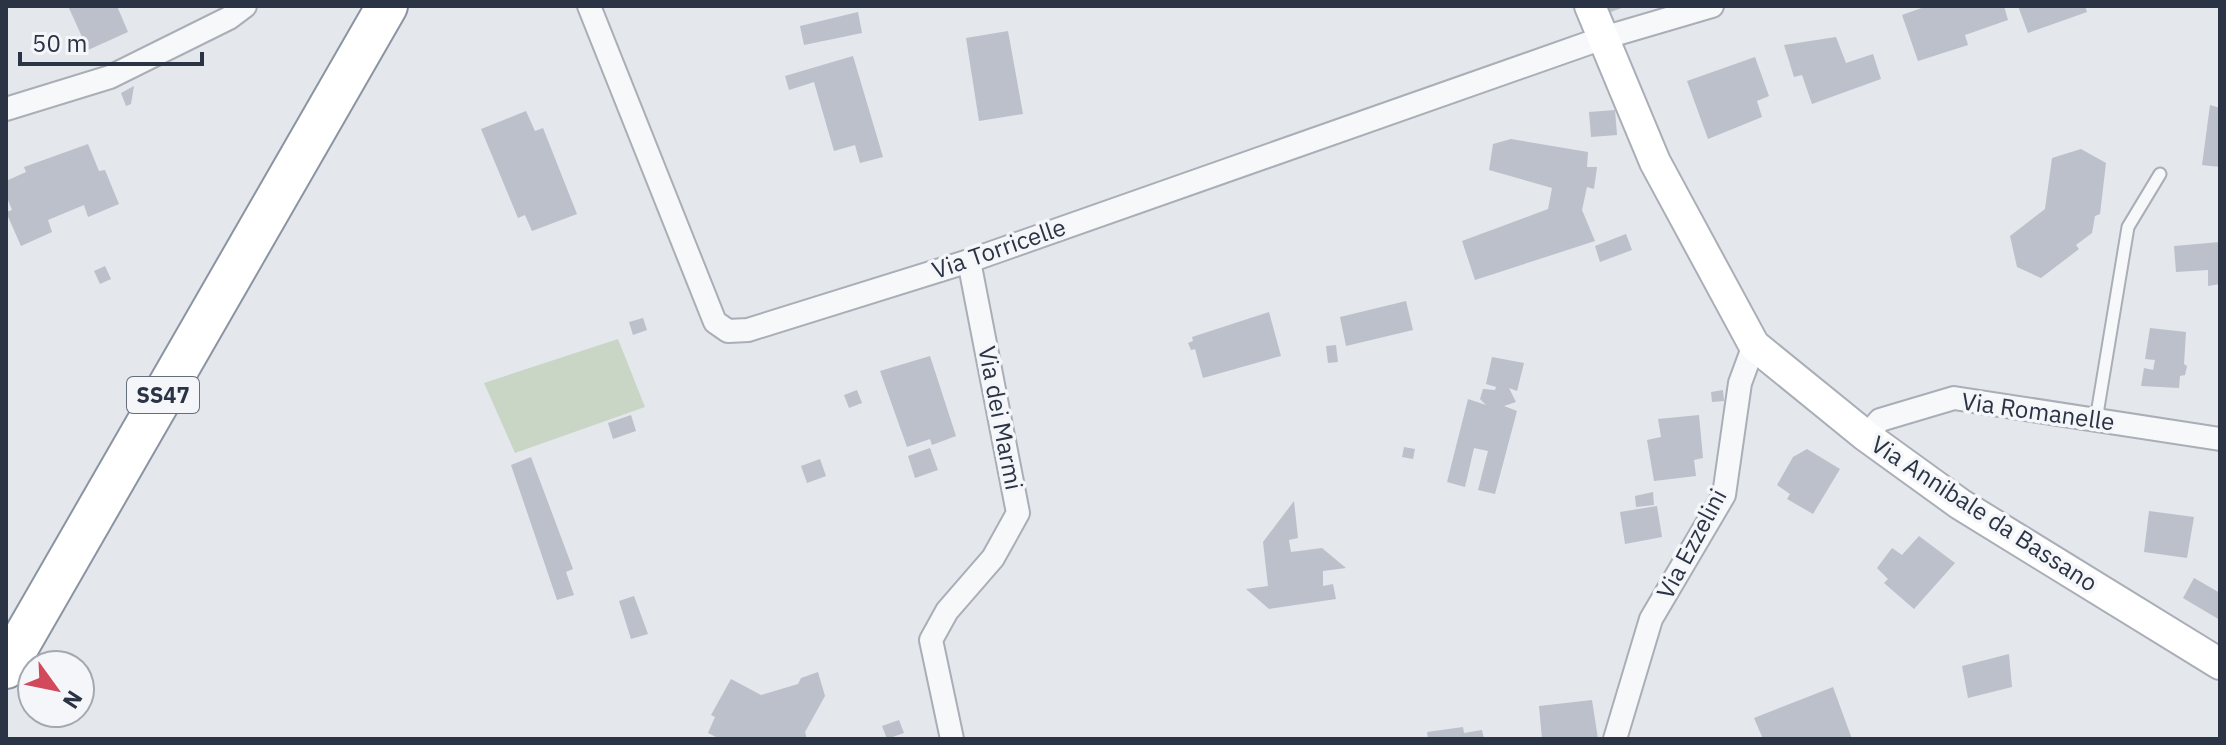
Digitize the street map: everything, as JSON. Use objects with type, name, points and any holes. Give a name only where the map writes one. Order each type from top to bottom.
[{"type":"highway","name":"SS47","points":[[6,612],[358,6]]},
{"type":"highway","name":"SS47","points":[[6,668],[387,6]]},
{"type":"street","name":"Via Torricelle","points":[[589,6],[715,322],[728,331],[748,330],[969,261],[1603,38],[1712,6]]},
{"type":"street","name":"Via Annibale da Bassano","points":[[1590,6],[1655,162],[1754,345],[1866,436],[1960,504],[2220,664]]},
{"type":"street","points":[[6,109],[110,77],[237,12]]},
{"type":"street","name":"Via dei Marmi","points":[[952,739],[931,640],[947,611],[993,558],[1018,513],[969,261]]},
{"type":"street","name":"Via Ezzelini","points":[[1615,739],[1651,619],[1724,495],[1740,383],[1754,345]]},
{"type":"street","name":"Via Romanelle","points":[[1866,436],[1880,420],[1954,398],[2220,439]]},
{"type":"lane","points":[[2096,420],[2128,227],[2160,174]]},
{"type":"green space","points":[[618,339],[645,407],[515,453],[484,383]]},
{"type":"building","points":[[68,6],[117,6],[128,32],[88,50]]},
{"type":"building","points":[[1605,6],[1627,6],[1608,13]]},
{"type":"building","points":[[1927,6],[2004,6],[2008,20],[1965,35],[1968,45],[1918,61],[1902,15]]},
{"type":"building","points":[[2018,6],[2085,6],[2087,12],[2028,33]]},
{"type":"building","points":[[858,12],[862,33],[804,45],[800,26]]},
{"type":"building","points":[[1008,31],[1023,114],[979,121],[966,38]]},
{"type":"building","points":[[1836,37],[1846,63],[1873,54],[1881,79],[1812,104],[1802,75],[1794,77],[1784,45]]},
{"type":"building","points":[[853,56],[883,157],[860,163],[855,145],[834,151],[814,82],[789,90],[785,76]]},
{"type":"building","points":[[1755,57],[1769,96],[1757,101],[1762,117],[1708,139],[1687,81]]},
{"type":"building","points":[[134,86],[131,104],[126,106],[121,93]]},
{"type":"building","points":[[2210,105],[2220,108],[2220,167],[2202,165]]},
{"type":"building","points":[[1615,110],[1617,135],[1591,137],[1589,112]]},
{"type":"building","points":[[526,111],[535,131],[543,128],[577,214],[532,231],[525,215],[518,218],[481,129]]},
{"type":"building","points":[[1511,139],[1588,152],[1587,167],[1597,167],[1594,189],[1587,187],[1582,210],[1595,241],[1475,280],[1462,241],[1548,209],[1552,188],[1489,170],[1493,144]]},
{"type":"building","points":[[88,144],[99,171],[105,170],[119,204],[88,217],[84,205],[48,220],[52,232],[21,246],[6,212],[12,210],[6,195],[6,181],[26,172],[24,167]]},
{"type":"building","points":[[2081,149],[2106,163],[2100,214],[2095,216],[2092,233],[2076,245],[2079,249],[2041,278],[2017,267],[2010,236],[2045,209],[2052,158]]},
{"type":"building","points":[[1626,234],[1632,250],[1600,262],[1595,246]]},
{"type":"building","points":[[2220,242],[2220,284],[2208,286],[2208,270],[2176,272],[2174,246]]},
{"type":"building","points":[[105,266],[111,279],[100,284],[94,271]]},
{"type":"building","points":[[1406,301],[1413,330],[1346,346],[1340,317]]},
{"type":"building","points":[[1269,312],[1281,356],[1203,378],[1195,349],[1191,350],[1188,343],[1193,341],[1192,337]]},
{"type":"building","points":[[643,318],[647,330],[633,335],[629,322]]},
{"type":"building","points":[[2150,328],[2186,332],[2184,364],[2187,366],[2185,375],[2180,376],[2179,388],[2141,386],[2144,368],[2153,370],[2155,360],[2145,359]]},
{"type":"building","points":[[1336,345],[1338,362],[1328,363],[1326,346]]},
{"type":"building","points":[[930,356],[956,436],[932,445],[930,439],[907,447],[880,371]]},
{"type":"building","points":[[1492,357],[1524,363],[1517,391],[1509,388],[1516,402],[1504,406],[1517,411],[1495,494],[1478,490],[1488,451],[1474,448],[1465,487],[1447,482],[1468,399],[1486,405],[1480,399],[1483,389],[1495,390],[1496,387],[1486,384]]},
{"type":"building","points":[[857,390],[862,403],[849,408],[844,395]]},
{"type":"building","points":[[1723,390],[1724,401],[1712,402],[1711,392]]},
{"type":"building","points":[[631,415],[636,431],[613,439],[608,423]]},
{"type":"building","points":[[1699,415],[1703,458],[1694,460],[1696,476],[1654,481],[1647,440],[1661,437],[1658,419]]},
{"type":"building","points":[[1404,447],[1415,449],[1413,459],[1402,457]]},
{"type":"building","points":[[930,448],[938,470],[915,478],[908,456]]},
{"type":"building","points":[[1807,449],[1840,469],[1813,514],[1787,499],[1790,494],[1777,485],[1793,457]]},
{"type":"building","points":[[531,457],[573,569],[566,572],[574,595],[557,600],[511,465]]},
{"type":"building","points":[[820,459],[826,476],[807,483],[801,466]]},
{"type":"building","points":[[1653,492],[1654,505],[1636,507],[1635,496]]},
{"type":"building","points":[[1294,501],[1298,538],[1289,540],[1291,552],[1322,548],[1346,568],[1323,571],[1323,586],[1333,584],[1336,599],[1269,609],[1246,589],[1268,586],[1263,542]]},
{"type":"building","points":[[1657,506],[1662,537],[1625,544],[1620,512]]},
{"type":"building","points":[[2149,511],[2194,517],[2187,558],[2144,552]]},
{"type":"building","points":[[1919,536],[1955,563],[1914,609],[1884,583],[1888,579],[1877,568],[1892,548],[1902,555]]},
{"type":"building","points":[[2194,578],[2220,593],[2220,620],[2183,598]]},
{"type":"building","points":[[634,596],[648,634],[631,639],[619,601]]},
{"type":"building","points":[[2009,654],[2012,687],[1968,698],[1962,666]]},
{"type":"building","points":[[818,672],[825,696],[805,732],[807,739],[720,739],[708,733],[715,717],[711,715],[731,679],[761,695],[798,684],[801,678]]},
{"type":"building","points":[[1833,687],[1852,739],[1763,739],[1754,718]]},
{"type":"building","points":[[1592,700],[1598,739],[1542,739],[1539,706]]},
{"type":"building","points":[[899,720],[904,733],[887,739],[882,726]]},
{"type":"building","points":[[1463,727],[1464,733],[1482,730],[1484,739],[1428,739],[1427,732]]}]
